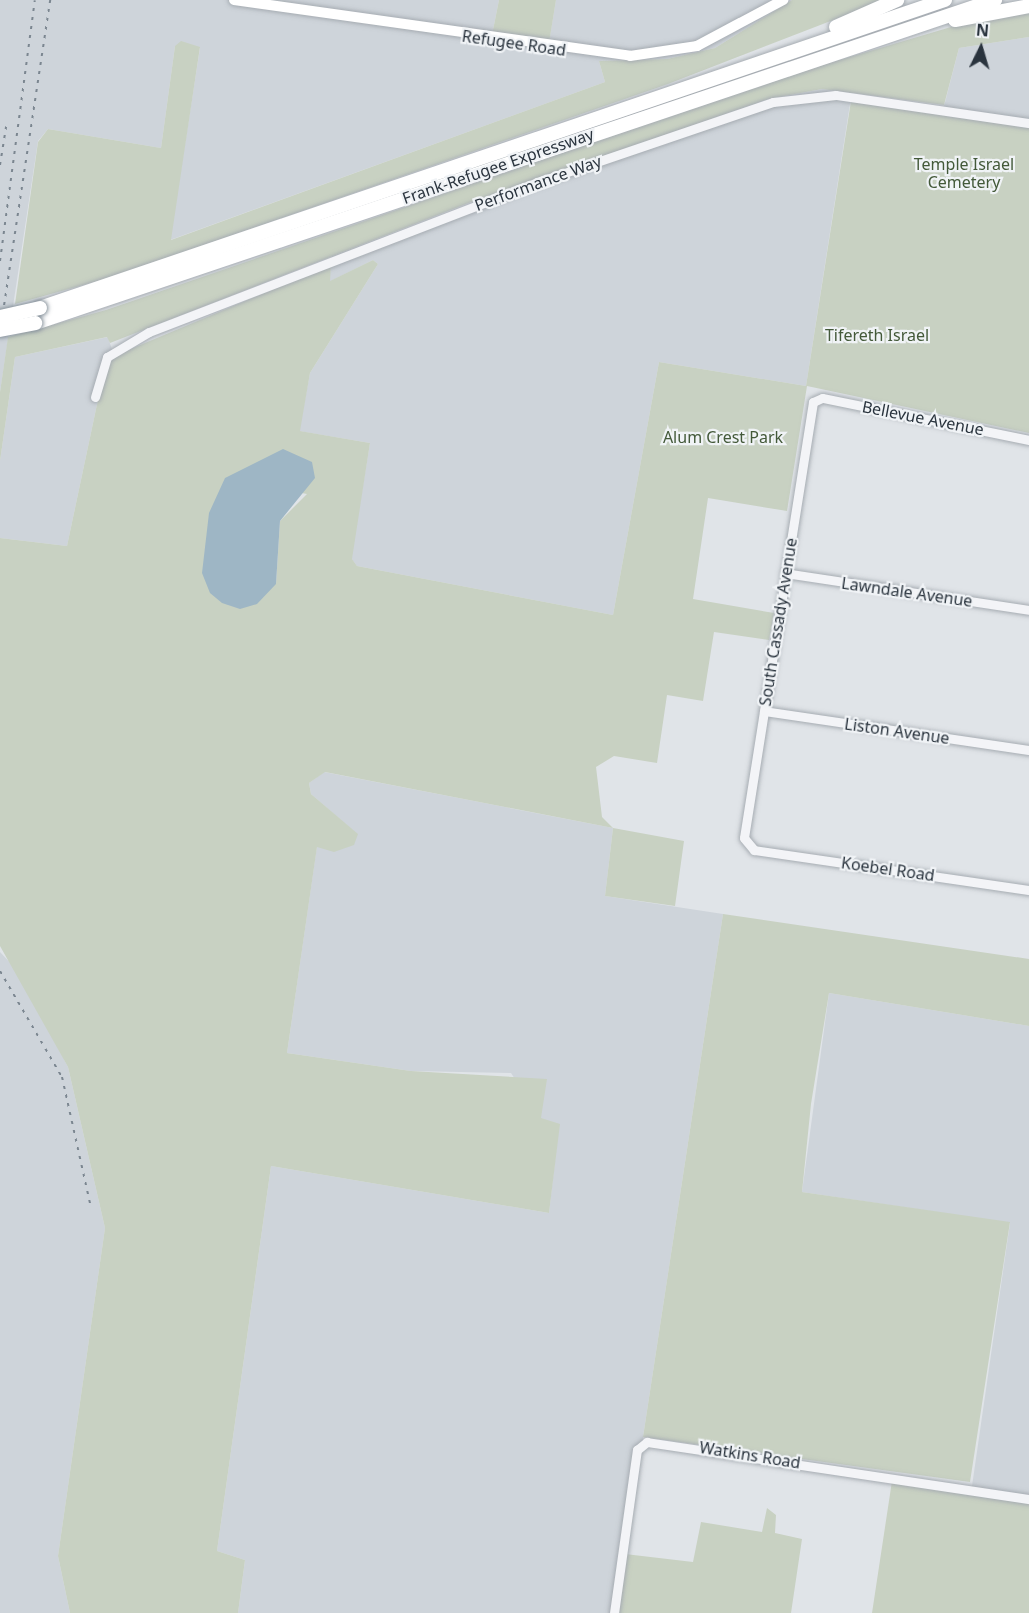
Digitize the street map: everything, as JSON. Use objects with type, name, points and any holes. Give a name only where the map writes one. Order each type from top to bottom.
[{"type":"highway","points":[[766,60],[897,0]]},
{"type":"highway","name":"Frank-Refugee Expressway","points":[[0,317],[40,308],[945,0]]},
{"type":"highway","name":"Frank-Refugee Expressway","points":[[0,330],[35,323],[891,31],[995,0]]},
{"type":"highway","points":[[891,31],[1029,6]]},
{"type":"main road","name":"Refugee Road","points":[[234,0],[622,56],[697,46],[783,0]]},
{"type":"street","name":"Performance Way","points":[[95,398],[107,357],[149,332],[541,181],[773,102],[836,95],[1029,123]]},
{"type":"street","name":"Bellevue Avenue","points":[[817,399],[1029,440]]},
{"type":"street","name":"South Cassady Avenue","points":[[747,847],[764,711],[785,573],[812,406],[817,399]]},
{"type":"street","name":"Lawndale Avenue","points":[[785,573],[1029,610]]},
{"type":"street","name":"Liston Avenue","points":[[764,711],[1029,750]]},
{"type":"street","name":"Koebel Road","points":[[747,847],[1029,890]]},
{"type":"street","name":"Watkins Road","points":[[614,1613],[637,1450],[646,1442],[1029,1498]]},
{"type":"shaded area","points":[[0,0],[499,0],[492,35],[549,42],[556,0],[792,0],[715,48],[667,59],[599,61],[605,82],[170,240],[200,48],[175,46],[161,148],[48,129],[38,141],[0,392]]},
{"type":"shaded area","points":[[1029,37],[1029,128],[942,114],[959,48]]},
{"type":"shaded area","points":[[822,89],[852,91],[806,386],[659,362],[613,615],[357,566],[351,558],[370,443],[299,431],[310,373],[378,264],[373,260],[329,282],[332,256],[681,127],[768,99]]},
{"type":"shaded area","points":[[108,337],[114,356],[103,376],[67,546],[0,538],[0,461],[15,357]]},
{"type":"shaded area","points":[[324,772],[613,828],[605,896],[723,914],[643,1437],[610,1613],[238,1613],[245,1560],[217,1551],[271,1166],[549,1213],[559,1125],[541,1119],[511,1073],[411,1071],[287,1053],[317,846],[357,834],[311,794],[309,783]]},
{"type":"shaded area","points":[[0,952],[17,970],[68,1067],[105,1228],[58,1556],[70,1613],[0,1613]]},
{"type":"shaded area","points":[[829,993],[1029,1026],[1029,1503],[971,1493],[1010,1223],[802,1192]]},
{"type":"green space","points":[[499,0],[556,0],[549,43],[492,35]]},
{"type":"green space","points":[[792,0],[885,0],[668,84],[112,277],[15,304],[38,142],[48,129],[161,148],[175,46],[181,41],[200,47],[171,240],[605,82],[599,61],[667,59],[715,48]]},
{"type":"green space","points":[[1029,11],[1029,37],[959,48],[944,105],[822,89],[768,99],[471,202],[110,343],[107,337],[15,357],[0,461],[0,392],[8,337],[106,310],[792,74],[968,22]]},
{"type":"green space","points":[[851,101],[1029,128],[1029,433],[807,386],[787,511],[708,498],[693,599],[774,613],[769,640],[714,632],[703,701],[667,695],[657,763],[614,756],[596,767],[602,817],[613,828],[325,772],[309,783],[311,794],[358,834],[354,845],[334,852],[317,847],[287,1053],[411,1071],[547,1079],[541,1118],[560,1124],[549,1213],[271,1166],[217,1551],[245,1560],[238,1613],[70,1613],[58,1556],[105,1228],[68,1067],[0,946],[0,538],[67,546],[103,376],[114,356],[331,265],[330,281],[373,260],[378,264],[310,373],[300,431],[370,443],[352,559],[357,566],[613,615],[659,362],[806,386]],"holes":[[[225,478],[307,494],[280,521],[276,584]]]},
{"type":"green space","points":[[613,828],[684,841],[675,906],[605,896]]},
{"type":"green space","points":[[723,914],[1029,959],[1029,1026],[829,993],[811,1104],[802,1192],[1010,1222],[970,1482],[643,1437]]},
{"type":"green space","points":[[892,1481],[1029,1503],[1029,1613],[872,1613]]},
{"type":"green space","points":[[767,1508],[776,1515],[775,1533],[802,1539],[791,1613],[617,1613],[625,1554],[693,1562],[701,1522],[762,1532]]},
{"type":"water","points":[[283,449],[312,462],[315,478],[280,521],[276,584],[257,604],[240,609],[222,603],[210,593],[202,573],[209,513],[225,478]]},
{"type":"railway","points":[[0,261],[35,0]]},
{"type":"railway","points":[[0,332],[50,0]]},
{"type":"railway","points":[[0,165],[6,126]]},
{"type":"railway","points":[[0,971],[62,1077],[91,1208]]},
{"type":"park label","name":"Temple Israel Cemetery","points":[[964,173]]},
{"type":"park label","name":"Tifereth Israel","points":[[877,335]]},
{"type":"park label","name":"Alum Crest Park","points":[[723,437]]}]
